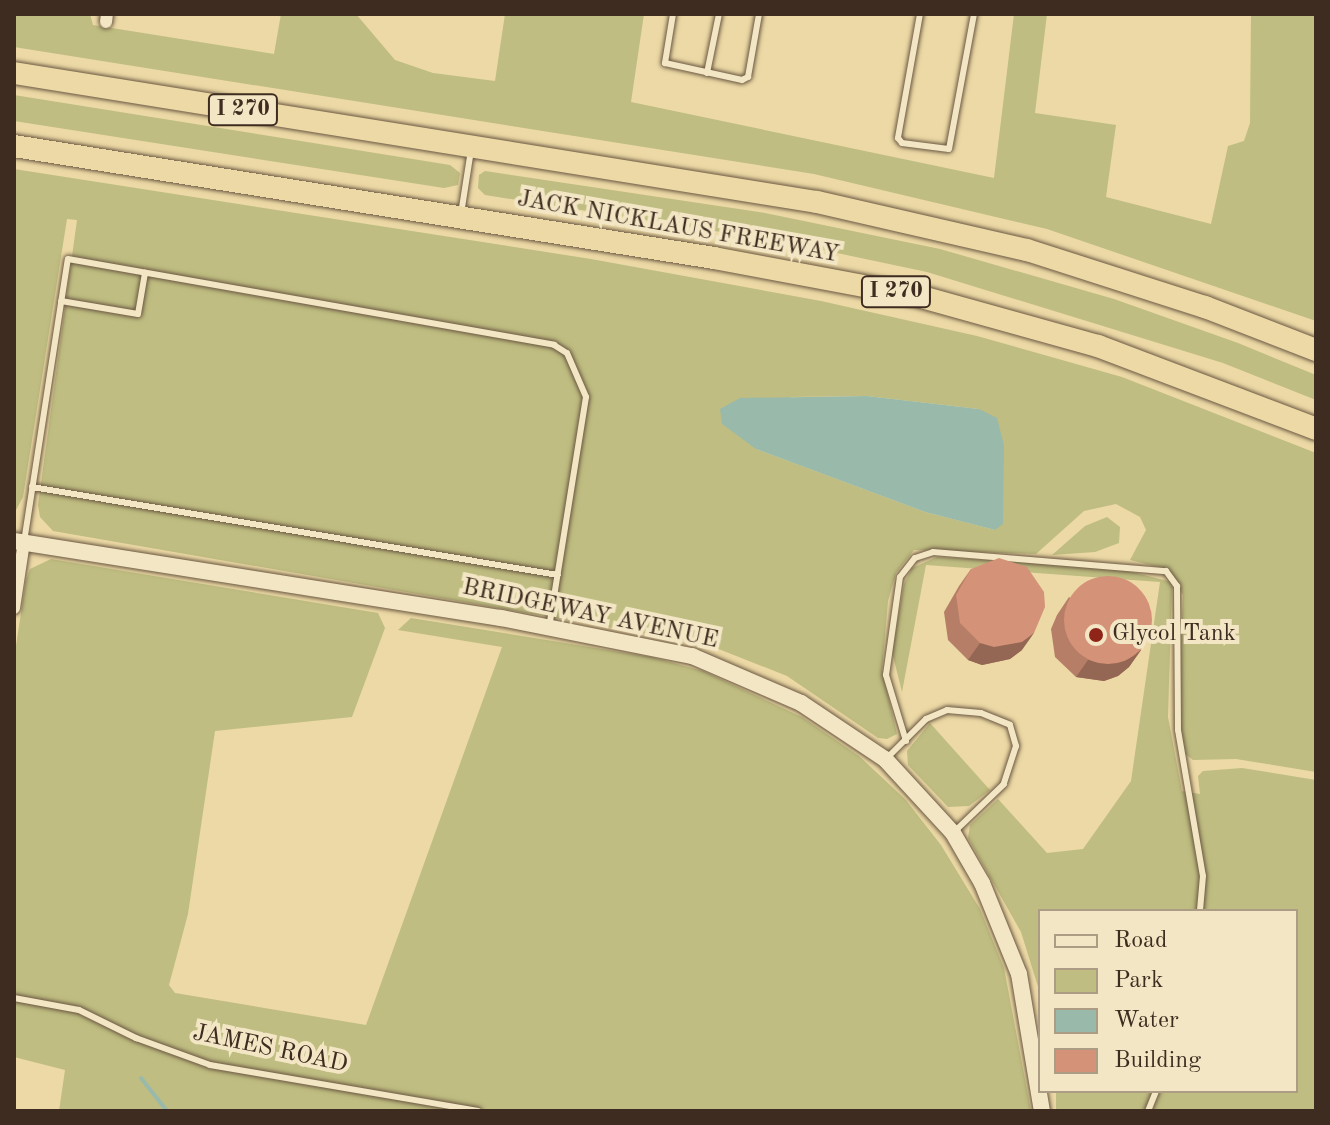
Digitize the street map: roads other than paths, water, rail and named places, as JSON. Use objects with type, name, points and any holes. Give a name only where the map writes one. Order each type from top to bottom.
[{"type":"highway","name":"JACK NICKLAUS FREEWAY","points":[[14,73],[817,202],[1027,250],[1205,307],[1316,350]]},
{"type":"highway","name":"JACK NICKLAUS FREEWAY","points":[[14,146],[460,217],[922,297],[1098,346],[1316,429]]},
{"type":"street","points":[[14,608],[19,542]]},
{"type":"street","name":"BRIDGEWAY AVENUE","points":[[19,542],[549,628],[692,656],[751,677],[801,703],[885,759],[953,833],[982,883],[1019,974],[1038,1087]]},
{"type":"lane","points":[[673,14],[665,63],[707,73],[748,77],[759,14]]},
{"type":"lane","points":[[707,73],[719,14]]},
{"type":"lane","points":[[920,14],[898,138],[902,143],[949,149],[974,14]]},
{"type":"lane","points":[[460,217],[472,147]]},
{"type":"lane","points":[[19,542],[32,487],[68,259],[554,345],[567,353],[586,397],[549,628]]},
{"type":"lane","points":[[61,301],[138,314],[145,273]]},
{"type":"lane","points":[[32,487],[558,575]]},
{"type":"lane","points":[[906,741],[886,675],[900,577],[915,558],[933,552],[1166,571],[1177,586],[1178,730],[1203,876],[1200,909]]},
{"type":"lane","points":[[885,759],[926,719],[947,710],[997,718],[1010,725],[1016,737],[1004,784],[953,833]]},
{"type":"lane","name":"JAMES ROAD","points":[[14,998],[79,1010],[136,1038],[210,1065],[478,1111]]},
{"type":"water","points":[[867,396],[979,409],[997,418],[1004,445],[1003,524],[995,530],[925,512],[756,449],[722,424],[720,409],[740,398]]},
{"type":"waterway","points":[[141,1078],[167,1111]]},
{"type":"place","name":"Glycol Tank","points":[[1096,635]]}]
